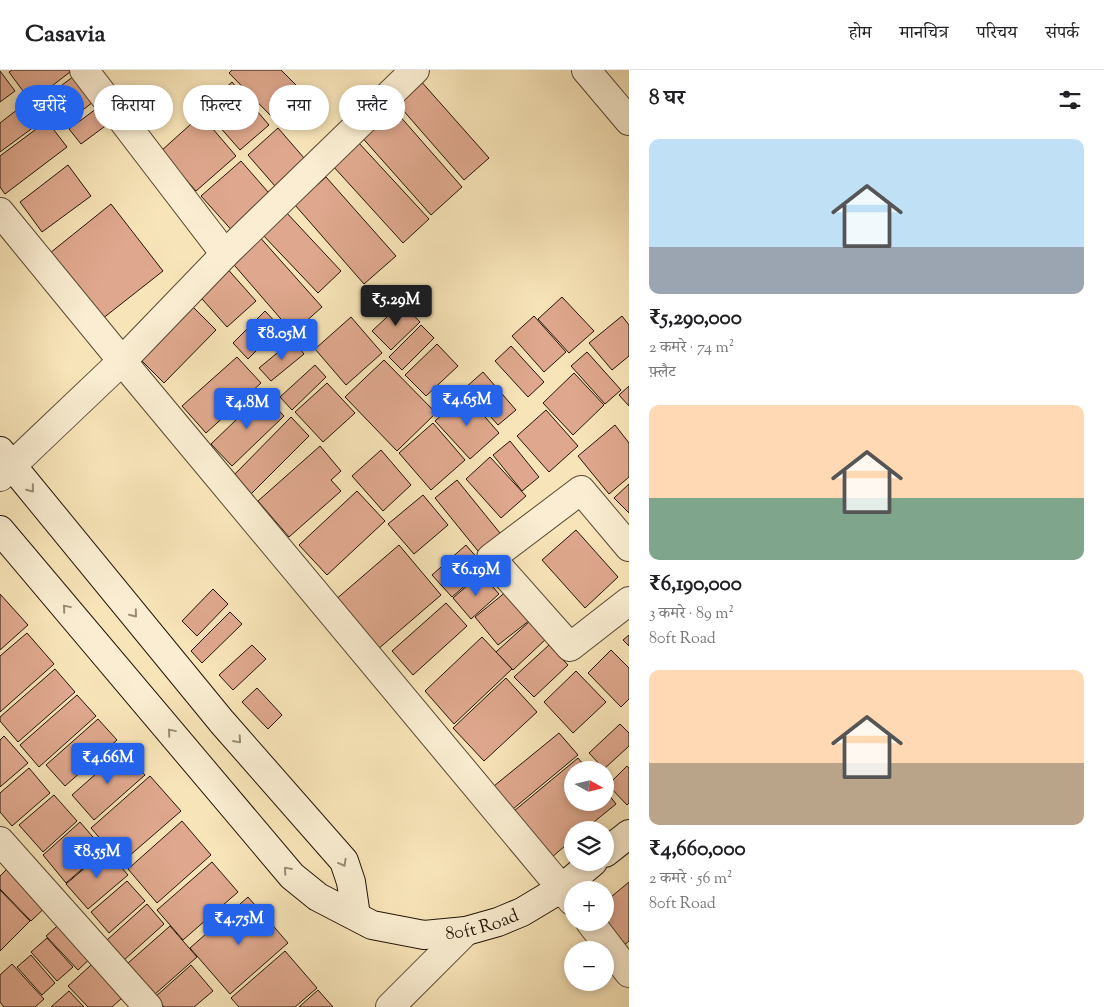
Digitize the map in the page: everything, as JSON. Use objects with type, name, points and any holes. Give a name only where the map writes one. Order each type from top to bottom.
[{"type":"street","points":[[84,70],[225,254]]},
{"type":"street","points":[[356,916],[351,882],[344,861],[222,722],[4,464],[122,361],[225,254],[415,70]]},
{"type":"street","points":[[586,70],[629,121]]},
{"type":"street","points":[[0,212],[564,890]]},
{"type":"street","points":[[629,547],[581,490],[491,558],[570,647],[629,601]]},
{"type":"street","name":"80ft Road","points":[[0,530],[292,876],[318,897],[372,925],[424,935],[466,931],[498,922],[564,895]]},
{"type":"street","points":[[614,846],[629,834]]},
{"type":"street","points":[[0,840],[148,1007]]},
{"type":"street","name":"80ft Road","points":[[578,881],[586,871]]},
{"type":"street","points":[[390,1007],[466,931]]},
{"type":"street","points":[[597,931],[629,973]]},
{"type":"building","points":[[12,70],[69,70],[70,72],[53,85],[19,85],[9,72]]},
{"type":"building","points":[[232,70],[281,70],[296,85],[269,85],[269,114],[259,104],[259,85],[241,85],[229,73]]},
{"type":"building","points":[[0,71],[15,91],[0,102]]},
{"type":"building","points":[[74,76],[81,85],[62,85]]},
{"type":"building","points":[[419,79],[489,158],[464,180],[405,112],[405,92]]},
{"type":"building","points":[[84,90],[93,102],[84,109]]},
{"type":"building","points":[[94,110],[94,130],[100,130],[81,144],[70,130],[84,130],[84,118]]},
{"type":"building","points":[[15,111],[15,130],[30,130],[0,152],[0,123]]},
{"type":"building","points":[[259,113],[269,125],[240,150],[222,130],[259,130]]},
{"type":"building","points":[[405,122],[462,187],[431,215],[359,134],[364,130],[405,130]]},
{"type":"building","points":[[35,130],[54,130],[67,147],[5,194],[0,187],[0,156]]},
{"type":"building","points":[[184,130],[214,130],[236,156],[196,191],[161,151]]},
{"type":"building","points":[[276,130],[280,130],[311,166],[281,193],[248,155]]},
{"type":"building","points":[[358,142],[429,219],[403,243],[332,165]]},
{"type":"building","points":[[241,161],[275,200],[236,235],[201,196]]},
{"type":"building","points":[[68,165],[91,196],[42,232],[20,202]]},
{"type":"building","points":[[326,177],[396,256],[364,284],[295,205]]},
{"type":"building","points":[[111,204],[163,271],[102,319],[50,253]]},
{"type":"building","points":[[284,210],[341,271],[318,293],[261,233]]},
{"type":"building","points":[[257,234],[322,307],[293,333],[229,259]]},
{"type":"building","points":[[224,265],[256,301],[227,327],[195,291]]},
{"type":"building","points":[[562,297],[594,331],[569,353],[538,319]]},
{"type":"building","points":[[402,303],[420,322],[391,350],[372,331]]},
{"type":"building","points":[[190,304],[216,330],[164,383],[138,357]]},
{"type":"building","points":[[265,311],[280,327],[248,359],[233,343]]},
{"type":"building","points":[[534,316],[566,352],[544,372],[512,336]]},
{"type":"building","points":[[622,316],[629,325],[629,356],[612,370],[589,343]]},
{"type":"building","points":[[351,317],[382,353],[346,385],[315,349]]},
{"type":"building","points":[[421,325],[434,338],[402,370],[389,357]]},
{"type":"building","points":[[293,340],[304,354],[271,381],[259,368]]},
{"type":"building","points":[[437,344],[458,366],[426,396],[405,375]]},
{"type":"building","points":[[511,346],[544,382],[528,397],[495,361]]},
{"type":"building","points":[[587,352],[621,390],[605,404],[571,366]]},
{"type":"building","points":[[237,357],[261,383],[206,433],[182,406]]},
{"type":"building","points":[[384,360],[436,413],[397,451],[345,397]]},
{"type":"building","points":[[315,365],[326,377],[292,410],[280,397]]},
{"type":"building","points":[[483,372],[516,410],[498,425],[465,388]]},
{"type":"building","points":[[574,373],[604,405],[573,435],[543,403]]},
{"type":"building","points":[[327,383],[355,413],[323,442],[295,412]]},
{"type":"building","points":[[629,386],[629,406],[619,395]]},
{"type":"building","points":[[263,394],[284,416],[232,466],[211,444]]},
{"type":"building","points":[[465,394],[499,433],[470,459],[435,421]]},
{"type":"building","points":[[546,410],[578,446],[549,472],[517,436]]},
{"type":"building","points":[[291,417],[309,436],[251,494],[233,476]]},
{"type":"building","points":[[433,423],[465,460],[431,490],[399,453]]},
{"type":"building","points":[[615,425],[629,443],[629,477],[609,494],[578,456]]},
{"type":"building","points":[[510,441],[539,477],[522,491],[493,455]]},
{"type":"building","points":[[320,446],[341,471],[331,480],[341,491],[289,537],[258,501]]},
{"type":"building","points":[[381,450],[411,485],[383,511],[352,476]]},
{"type":"building","points":[[490,457],[526,496],[501,518],[466,479]]},
{"type":"building","points":[[457,480],[504,538],[482,556],[435,498]]},
{"type":"building","points":[[629,484],[629,513],[614,498]]},
{"type":"building","points":[[357,491],[385,521],[327,575],[299,545]]},
{"type":"building","points":[[423,495],[448,525],[414,554],[388,524]]},
{"type":"building","points":[[576,530],[618,577],[585,608],[542,560]]},
{"type":"building","points":[[399,545],[441,595],[377,650],[334,601]]},
{"type":"building","points":[[466,545],[490,573],[480,582],[476,576],[452,597],[432,575]]},
{"type":"building","points":[[476,578],[481,583],[486,579],[499,594],[471,619],[453,598]]},
{"type":"building","points":[[213,589],[228,604],[197,636],[182,621]]},
{"type":"building","points":[[507,591],[530,620],[498,645],[475,617]]},
{"type":"building","points":[[0,594],[28,625],[0,650]]},
{"type":"building","points":[[446,603],[467,626],[413,675],[392,651]]},
{"type":"building","points":[[230,612],[242,624],[202,663],[191,651]]},
{"type":"building","points":[[530,621],[546,639],[513,670],[496,652]]},
{"type":"building","points":[[27,633],[54,664],[0,712],[0,656]]},
{"type":"building","points":[[629,635],[629,646],[623,640]]},
{"type":"building","points":[[482,637],[512,669],[454,724],[425,691]]},
{"type":"building","points":[[252,645],[266,659],[233,690],[219,675]]},
{"type":"building","points":[[549,645],[568,665],[534,697],[514,677]]},
{"type":"building","points":[[611,650],[629,668],[629,699],[621,707],[588,673]]},
{"type":"building","points":[[55,669],[75,692],[18,742],[0,721],[0,717]]},
{"type":"building","points":[[576,671],[606,702],[573,733],[544,702]]},
{"type":"building","points":[[506,678],[537,712],[484,761],[453,728]]},
{"type":"building","points":[[257,688],[282,715],[268,729],[242,702]]},
{"type":"building","points":[[77,695],[96,716],[39,767],[20,745]]},
{"type":"building","points":[[98,719],[117,740],[65,786],[46,765]]},
{"type":"building","points":[[620,724],[629,733],[629,746],[613,761],[596,761],[589,753]]},
{"type":"building","points":[[559,733],[578,755],[571,761],[564,761],[564,767],[513,809],[494,786]]},
{"type":"building","points":[[4,736],[28,763],[0,787],[0,740]]},
{"type":"building","points":[[123,750],[145,775],[94,820],[72,795]]},
{"type":"building","points":[[627,766],[629,768],[629,803],[627,805],[614,791],[614,779]]},
{"type":"building","points":[[29,768],[50,793],[12,826],[0,812],[0,793]]},
{"type":"building","points":[[564,770],[564,811],[607,811],[595,821],[564,821],[564,847],[552,857],[514,811]]},
{"type":"building","points":[[150,776],[181,811],[121,863],[91,828]]},
{"type":"building","points":[[54,795],[77,821],[43,852],[19,825]]},
{"type":"building","points":[[182,821],[211,855],[157,903],[128,869]]},
{"type":"building","points":[[80,822],[104,850],[66,883],[43,855]]},
{"type":"building","points":[[106,850],[128,875],[88,909],[66,884]]},
{"type":"building","points":[[15,861],[53,900],[31,921],[0,889],[0,876]]},
{"type":"building","points":[[212,862],[238,892],[183,940],[157,910]]},
{"type":"building","points":[[127,881],[145,901],[109,933],[91,912]]},
{"type":"building","points":[[629,882],[629,941],[623,946],[612,931],[614,931],[614,894]]},
{"type":"building","points":[[0,890],[30,921],[0,951]]},
{"type":"building","points":[[248,897],[288,943],[230,994],[190,948]]},
{"type":"building","points":[[147,904],[164,924],[124,960],[107,940]]},
{"type":"building","points":[[64,920],[95,954],[78,970],[46,936]]},
{"type":"building","points":[[170,926],[197,957],[154,995],[127,964]]},
{"type":"building","points":[[47,938],[73,967],[57,981],[31,952]]},
{"type":"building","points":[[285,951],[317,988],[295,1007],[239,1007],[231,998]]},
{"type":"building","points":[[31,955],[55,983],[42,995],[17,967]]},
{"type":"building","points":[[101,956],[132,989],[112,1007],[88,1007],[68,986]]},
{"type":"building","points":[[12,964],[44,999],[35,1007],[4,1007],[0,1002],[0,975]]},
{"type":"building","points":[[191,965],[213,991],[194,1007],[164,1007],[155,997]]},
{"type":"building","points":[[318,990],[333,1007],[299,1007]]},
{"type":"building","points":[[69,991],[84,1007],[51,1007]]}]
